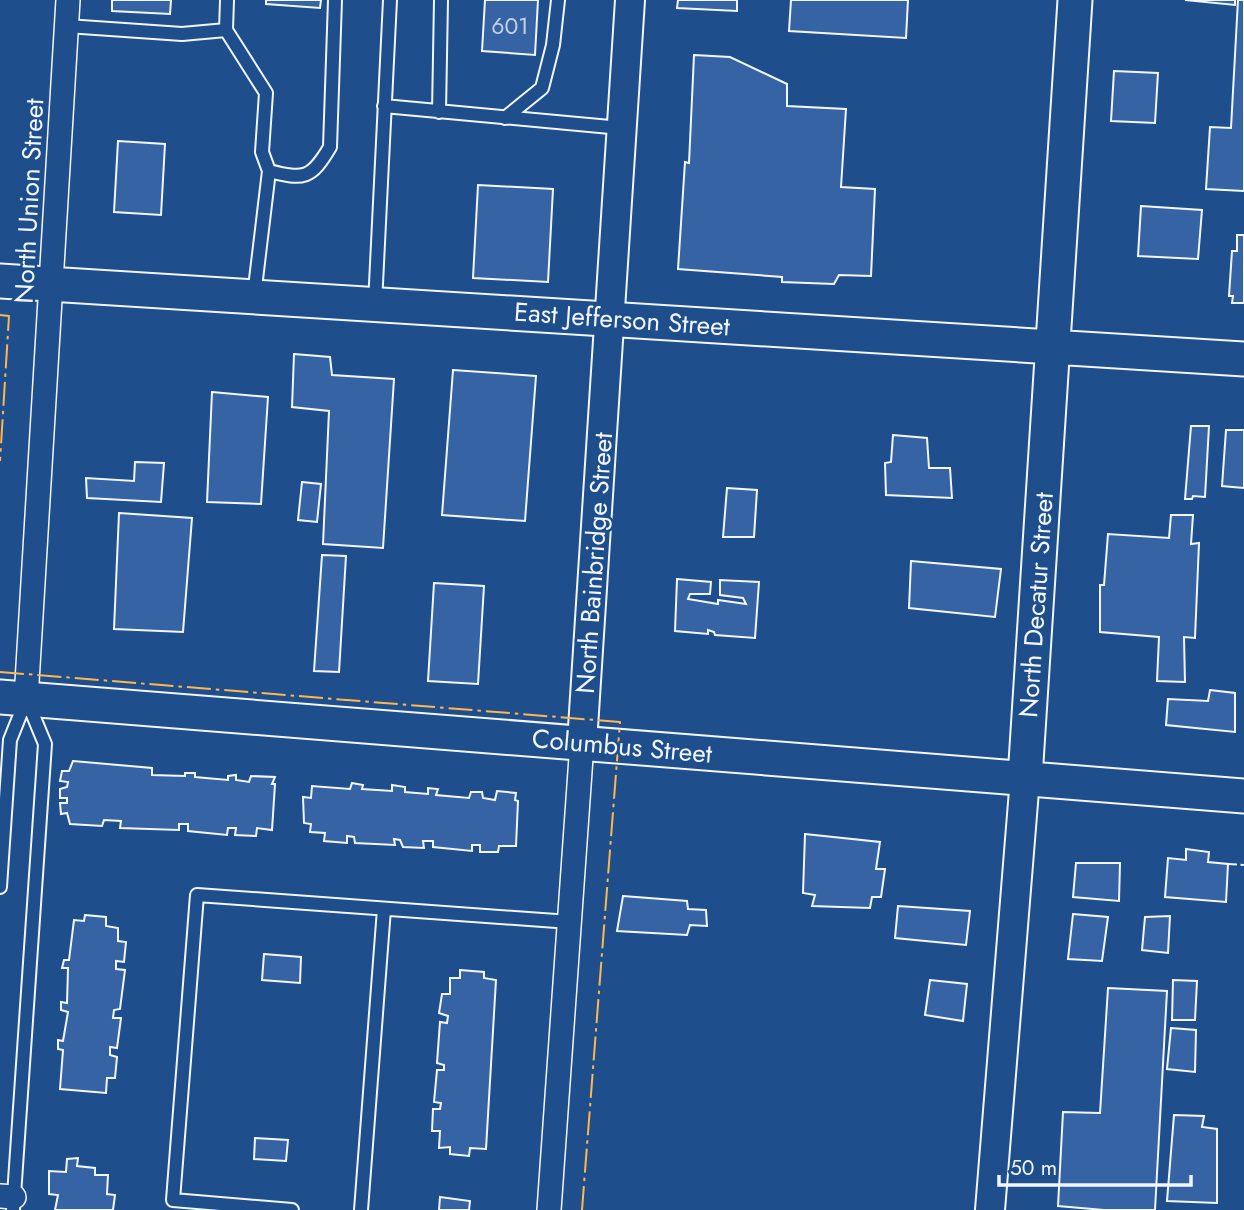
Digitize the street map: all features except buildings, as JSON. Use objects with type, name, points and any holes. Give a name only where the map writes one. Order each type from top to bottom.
[{"type":"main road","name":"North Decatur Street","points":[[1024,778],[1076,0]]},
{"type":"main road","name":"East Jefferson Street","points":[[0,281],[1244,359]]},
{"type":"main road","name":"Columbus Street","points":[[13,698],[1244,796]]},
{"type":"street","name":"North Union Street","points":[[13,698],[53,284],[68,0]]},
{"type":"street","name":"North Bainbridge Street","points":[[549,1210],[583,743],[630,0]]},
{"type":"street","name":"North Decatur Street","points":[[990,1210],[1024,778]]},
{"type":"lane","points":[[227,0],[226,30],[266,93],[262,152],[269,171],[254,296]]},
{"type":"lane","points":[[269,171],[295,178],[318,168],[330,147],[335,0]]},
{"type":"lane","points":[[375,304],[390,0]]},
{"type":"lane","points":[[439,111],[441,0]]},
{"type":"lane","points":[[505,118],[542,88],[553,45],[558,0]]},
{"type":"lane","points":[[67,26],[181,34],[226,30]]},
{"type":"lane","points":[[384,106],[621,128]]},
{"type":"lane","points":[[0,887],[13,698]]},
{"type":"lane","points":[[9,1201],[45,744],[13,698]]},
{"type":"lane","points":[[292,1210],[173,1200],[197,895],[570,922]]},
{"type":"lane","points":[[361,1210],[384,909]]},
{"type":"fence","points":[[1228,864],[1244,865]]},
{"type":"power","points":[[0,315],[9,316],[0,461]]},
{"type":"power","points":[[0,672],[620,722],[582,1210]]}]
